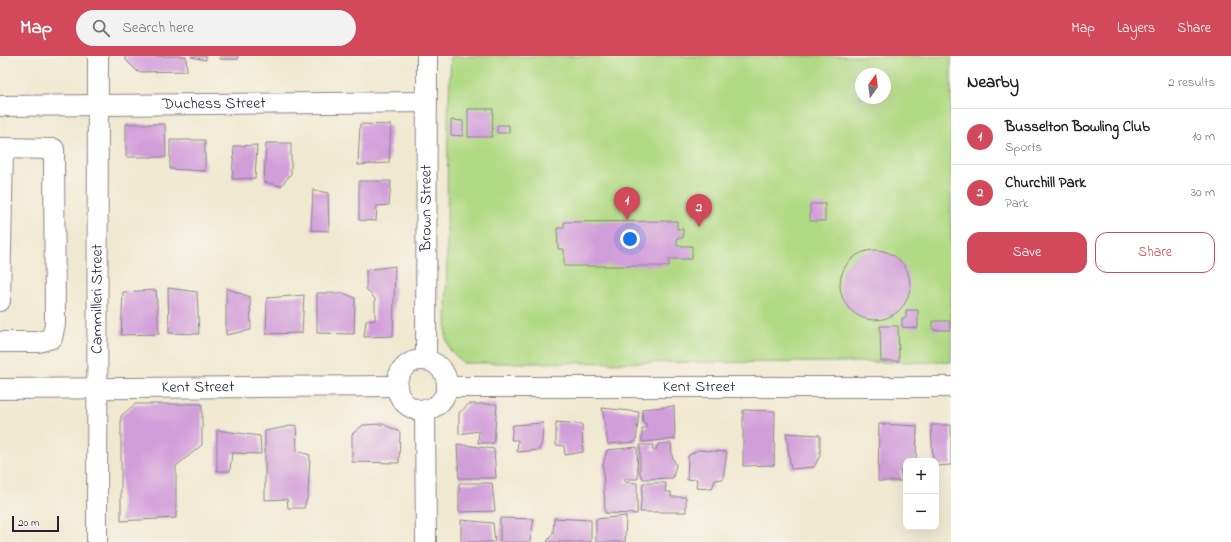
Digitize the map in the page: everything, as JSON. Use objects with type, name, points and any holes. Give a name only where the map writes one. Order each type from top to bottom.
[{"type":"street","name":"Cammilleri Street","points":[[97,542],[98,56]]},
{"type":"street","name":"Brown Street","points":[[426,360],[427,56]]},
{"type":"street","name":"Duchess Street","points":[[0,106],[427,102]]},
{"type":"street","points":[[0,301],[2,148],[54,149],[55,324],[52,338],[39,342],[0,342]]},
{"type":"street","points":[[417,360],[426,360],[434,363],[442,370],[446,378],[447,387],[445,396],[434,408],[416,410],[403,402],[398,395],[396,386],[402,369],[409,363],[417,360]]},
{"type":"street","name":"Kent Street","points":[[0,389],[97,390],[396,386]]},
{"type":"street","name":"Kent Street","points":[[447,387],[951,387]]},
{"type":"street","points":[[425,410],[426,542]]},
{"type":"green space","points":[[451,56],[951,56],[951,362],[463,363],[450,350],[446,338],[448,115]]},
{"type":"building","points":[[125,56],[186,56],[187,71],[138,72],[125,59]]},
{"type":"building","points":[[206,56],[206,60],[191,57]]},
{"type":"building","points":[[220,56],[238,56],[238,59],[220,59]]},
{"type":"building","points":[[468,109],[493,109],[492,137],[468,137]]},
{"type":"building","points":[[451,120],[463,121],[463,136],[451,135]]},
{"type":"building","points":[[126,124],[165,124],[166,157],[126,157]]},
{"type":"building","points":[[360,124],[391,125],[389,163],[358,165]]},
{"type":"building","points":[[497,125],[509,125],[509,133],[497,133]]},
{"type":"building","points":[[170,140],[205,140],[205,171],[170,169]]},
{"type":"building","points":[[266,143],[291,143],[291,174],[281,186],[264,182]]},
{"type":"building","points":[[257,145],[255,178],[232,179],[234,146]]},
{"type":"building","points":[[359,181],[391,181],[389,205],[377,206],[376,221],[359,220]]},
{"type":"building","points":[[313,190],[328,193],[329,231],[311,230]]},
{"type":"building","points":[[810,204],[825,204],[825,221],[810,221]]},
{"type":"building","points":[[677,221],[677,229],[683,229],[683,238],[677,238],[677,246],[692,246],[692,259],[669,259],[669,266],[564,266],[564,249],[558,249],[557,228],[564,228],[564,222]]},
{"type":"building","points":[[875,250],[888,253],[900,260],[907,272],[910,285],[907,298],[900,310],[888,317],[875,320],[862,317],[850,310],[843,298],[840,285],[843,272],[850,260],[862,253]]},
{"type":"building","points":[[395,266],[393,336],[364,337],[366,321],[375,320],[375,299],[366,289],[366,270]]},
{"type":"building","points":[[168,288],[197,292],[199,334],[169,333]]},
{"type":"building","points":[[226,288],[250,297],[251,330],[226,335]]},
{"type":"building","points":[[156,290],[159,334],[121,335],[123,292]]},
{"type":"building","points":[[317,293],[343,293],[355,298],[354,334],[317,333]]},
{"type":"building","points":[[304,295],[302,333],[266,334],[267,298]]},
{"type":"building","points":[[906,310],[918,310],[918,328],[902,327],[902,318],[906,318]]},
{"type":"building","points":[[933,321],[950,321],[950,330],[933,330]]},
{"type":"building","points":[[880,326],[898,326],[899,361],[881,361]]},
{"type":"building","points":[[135,404],[202,404],[202,445],[176,466],[176,518],[121,521],[121,416]]},
{"type":"building","points":[[469,404],[497,404],[494,443],[478,443],[479,431],[459,434],[459,413]]},
{"type":"building","points":[[674,406],[675,439],[642,442],[642,429],[647,427],[646,423],[643,423],[642,409]]},
{"type":"building","points":[[602,408],[639,412],[636,442],[608,444]]},
{"type":"building","points":[[743,410],[775,411],[774,465],[743,466]]},
{"type":"building","points":[[556,422],[582,424],[583,452],[565,455],[564,446],[556,445]]},
{"type":"building","points":[[543,423],[542,442],[539,450],[517,452],[518,440],[511,440],[513,425]]},
{"type":"building","points":[[383,424],[400,432],[399,463],[352,462],[352,434],[363,425]]},
{"type":"building","points":[[879,424],[917,426],[916,458],[903,458],[903,471],[900,471],[902,481],[878,481]]},
{"type":"building","points":[[296,425],[297,451],[310,455],[308,495],[304,508],[288,508],[287,499],[265,500],[265,431]]},
{"type":"building","points":[[931,425],[951,425],[951,465],[939,466],[939,458],[933,458]]},
{"type":"building","points":[[217,430],[260,436],[261,454],[232,453],[230,471],[217,471]]},
{"type":"building","points":[[786,433],[820,435],[820,456],[814,467],[791,469]]},
{"type":"building","points":[[671,443],[672,456],[676,465],[673,478],[643,479],[640,473],[640,445],[653,445],[652,450],[656,450],[658,444]]},
{"type":"building","points":[[457,444],[494,449],[496,478],[459,478]]},
{"type":"building","points":[[637,447],[638,479],[624,479],[625,482],[637,483],[637,514],[605,513],[603,465],[607,450]]},
{"type":"building","points":[[698,450],[727,452],[723,479],[715,480],[712,489],[696,488],[697,479],[687,480],[688,456]]},
{"type":"building","points":[[459,483],[492,483],[495,511],[459,512]]},
{"type":"building","points":[[643,483],[666,483],[665,492],[671,492],[671,497],[686,497],[686,512],[640,512]]},
{"type":"building","points":[[626,516],[625,542],[596,542],[596,519]]},
{"type":"building","points":[[500,518],[534,519],[530,542],[500,542]]},
{"type":"building","points":[[554,518],[591,520],[591,542],[547,542],[553,533]]},
{"type":"building","points":[[461,520],[493,523],[495,542],[461,542]]},
{"type":"place","name":"Busselton Bowling Club","points":[[627,220]]},
{"type":"place","name":"Churchill Park","points":[[699,227]]}]
